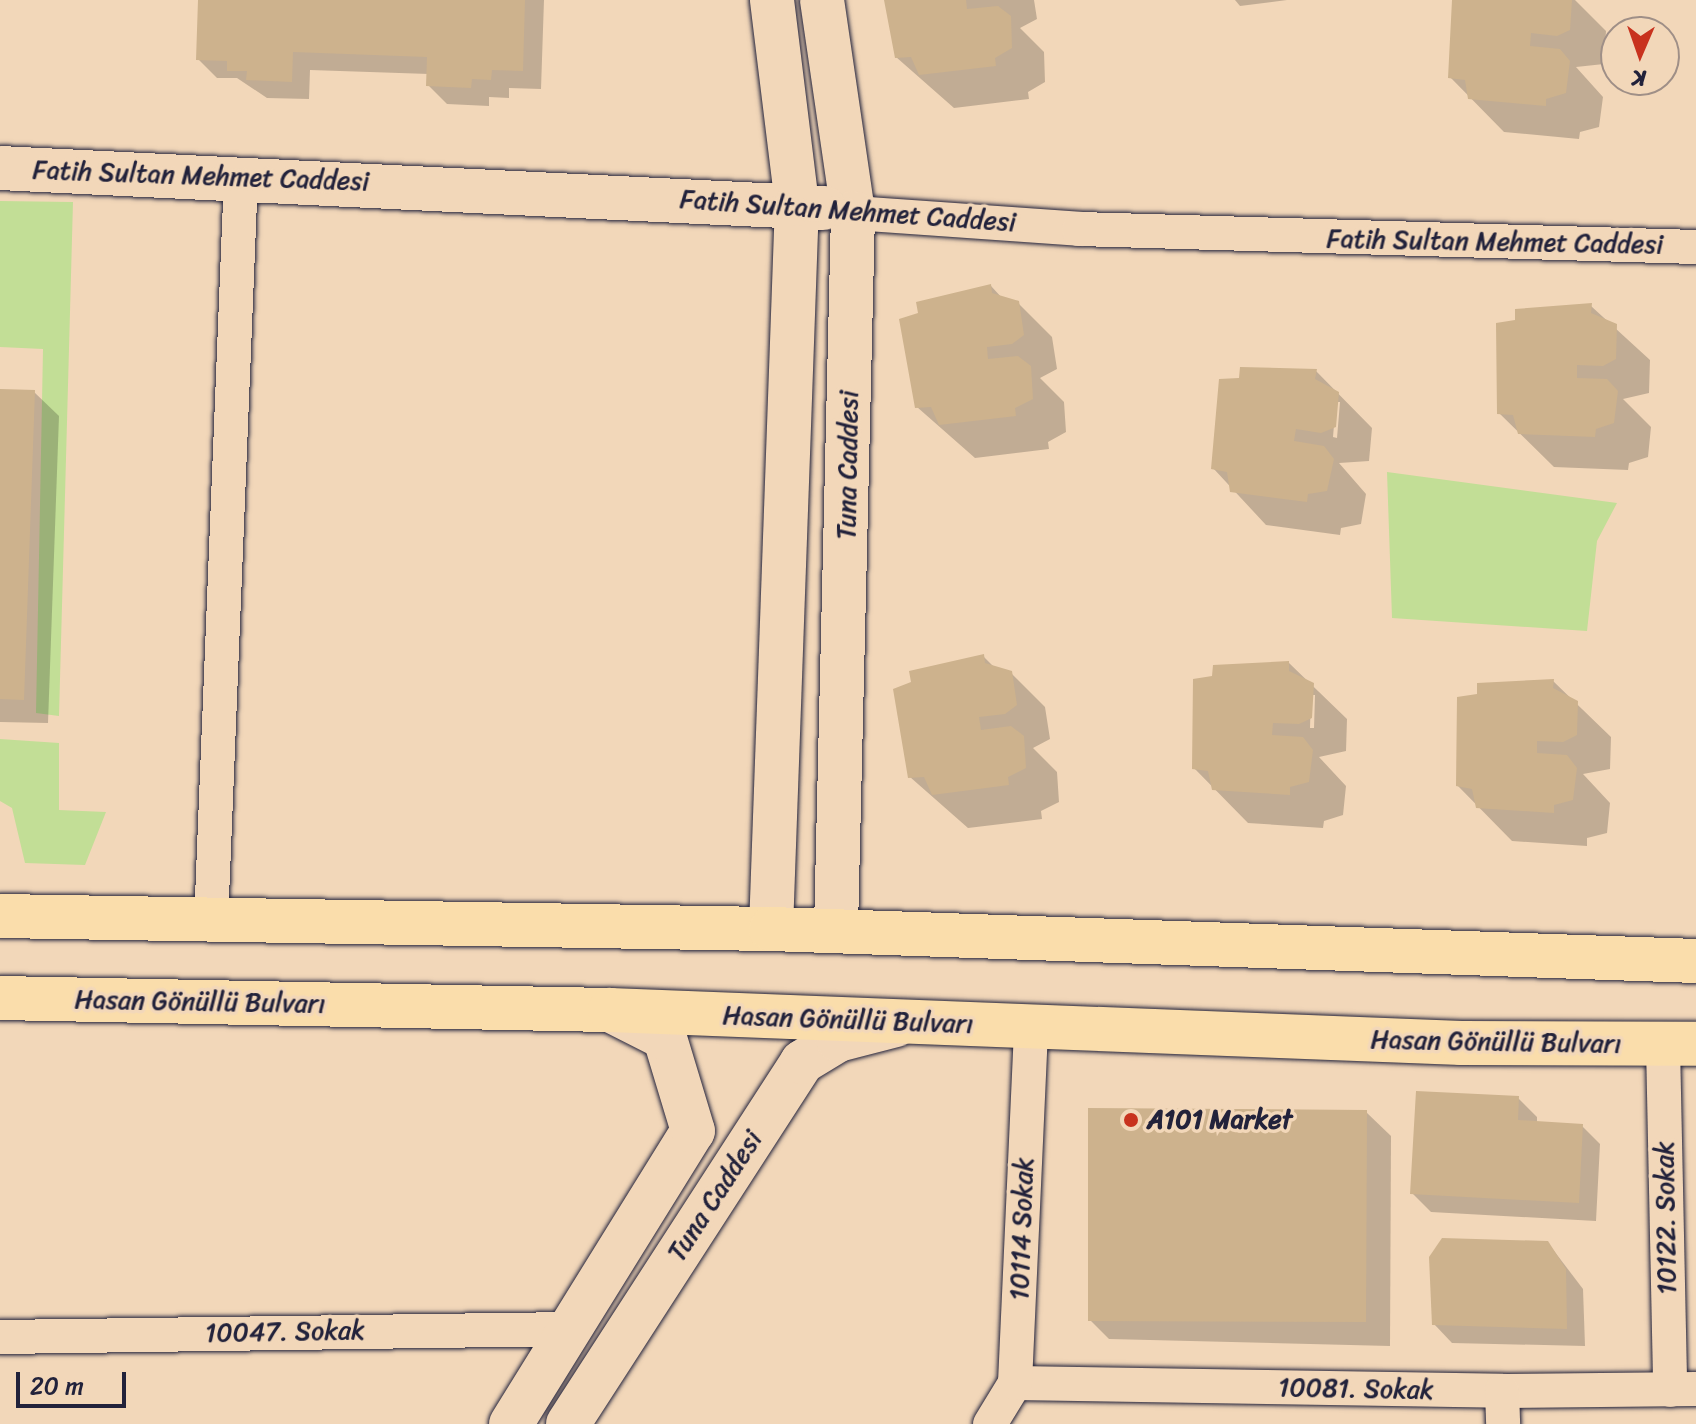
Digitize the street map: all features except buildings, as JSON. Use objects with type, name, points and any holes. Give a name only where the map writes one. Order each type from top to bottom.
[{"type":"main road","points":[[0,916],[211,923],[771,929],[1696,961]]},
{"type":"main road","name":"Hasan Gönüllü Bulvarı","points":[[0,998],[610,1010],[1031,1027],[1680,1044]]},
{"type":"street","points":[[771,929],[797,204],[772,0]]},
{"type":"street","name":"Tuna Caddesi","points":[[822,0],[853,213],[836,931]]},
{"type":"street","name":"Fatih Sultan Mehmet Caddesi","points":[[0,168],[241,176],[797,204],[853,213],[1079,229],[1696,247]]},
{"type":"street","points":[[211,923],[241,176]]},
{"type":"street","name":"Tuna Caddesi","points":[[511,1424],[693,1131],[665,1038],[610,1010]]},
{"type":"street","name":"Tuna Caddesi","points":[[568,1424],[802,1062],[838,1040],[905,1022]]},
{"type":"street","name":"10114 Sokak","points":[[990,1424],[1015,1383],[1031,1027]]},
{"type":"street","name":"10122. Sokak","points":[[1680,1044],[1683,1389]]},
{"type":"street","name":"10047. Sokak","points":[[0,1337],[570,1329]]},
{"type":"street","name":"10081. Sokak","points":[[1015,1383],[1502,1408],[1683,1389]]},
{"type":"green space","points":[[0,201],[73,202],[59,716],[36,713],[43,349],[0,347]]},
{"type":"green space","points":[[1387,472],[1617,503],[1597,541],[1587,631],[1392,618]]},
{"type":"green space","points":[[0,739],[59,743],[59,810],[106,812],[85,865],[25,863],[12,808],[0,801]]},
{"type":"place","name":"A101 Market","points":[[1131,1120]]}]
